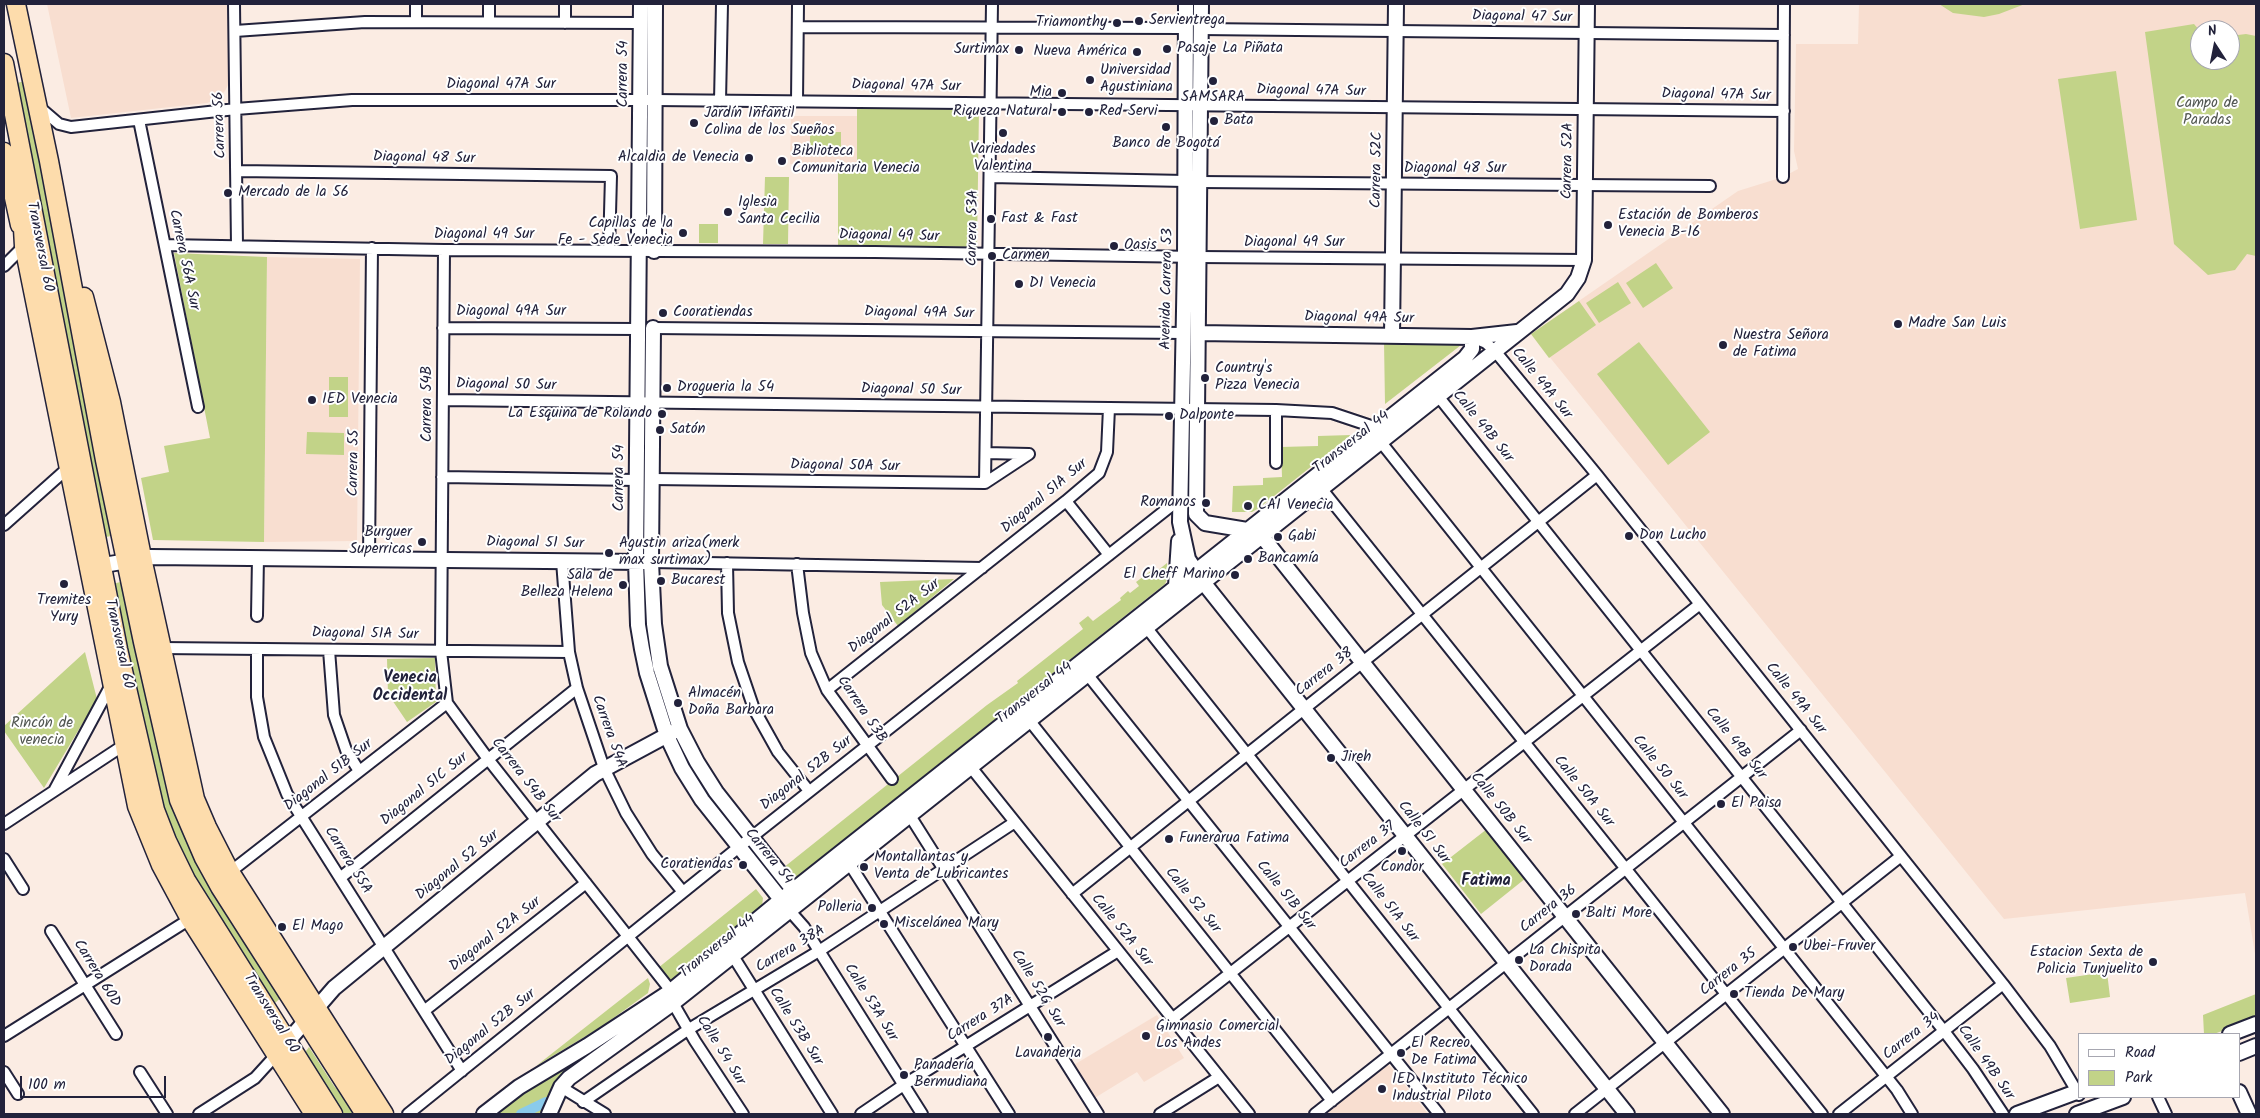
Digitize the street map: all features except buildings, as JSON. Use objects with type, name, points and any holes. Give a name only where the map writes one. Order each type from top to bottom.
[{"type":"highway","name":"Transversal 60","points":[[16,4],[49,161],[111,402],[134,559],[190,783],[206,827],[230,872],[280,950],[310,1014],[364,1114]]},
{"type":"highway","name":"Transversal 60","points":[[4,63],[55,333],[95,566],[110,674],[140,815],[161,865],[190,919],[282,1048],[333,1114]]},
{"type":"highway","name":"Transversal 60","points":[[17,130],[24,246],[69,467],[118,649],[155,810],[172,854],[282,1048],[314,1113]]},
{"type":"highway","points":[[4,152],[24,246]]},
{"type":"highway","points":[[47,359],[55,333]]},
{"type":"highway","name":"Transversal 60","points":[[155,646],[179,800],[204,858],[247,931],[362,1080],[384,1114]]},
{"type":"highway","points":[[110,674],[118,649]]},
{"type":"highway","points":[[177,896],[201,905]]},
{"type":"highway","points":[[247,931],[280,950]]},
{"type":"highway","points":[[362,1080],[369,1114]]},
{"type":"street","name":"Carrera 56","points":[[234,4],[238,171],[237,246]]},
{"type":"street","points":[[416,4],[416,22]]},
{"type":"street","points":[[489,4],[489,22]]},
{"type":"street","points":[[565,4],[565,23]]},
{"type":"street","name":"Carrera 54","points":[[641,4],[636,562],[638,625],[647,673],[667,736],[682,768],[702,800],[788,905]]},
{"type":"street","name":"Carrera 54","points":[[654,251],[655,4]]},
{"type":"street","points":[[720,100],[722,4]]},
{"type":"street","points":[[797,101],[798,4]]},
{"type":"street","name":"Carrera 53A","points":[[985,483],[992,4]]},
{"type":"street","name":"Avenida Carrera 53","points":[[1186,4],[1185,181],[1198,333],[1196,514],[1201,521],[1209,524],[1255,533]]},
{"type":"street","name":"Avenida Carrera 53","points":[[1199,576],[1185,551],[1180,522],[1184,333],[1200,182],[1200,4]]},
{"type":"street","name":"Carrera 52C","points":[[1392,336],[1396,4]]},
{"type":"street","name":"Carrera 52A","points":[[1551,307],[1573,287],[1584,260],[1587,4]]},
{"type":"street","points":[[1784,4],[1784,176]]},
{"type":"street","points":[[235,31],[343,22],[641,23]]},
{"type":"street","points":[[798,27],[1186,28]]},
{"type":"street","name":"Diagonal 47 Sur","points":[[1200,29],[1784,35]]},
{"type":"street","name":"Diagonal 47A Sur","points":[[37,105],[64,126],[139,120],[236,108],[352,100],[720,100],[1784,112]]},
{"type":"street","name":"Carrera 56A Sur","points":[[139,120],[198,406]]},
{"type":"street","name":"Diagonal 48 Sur","points":[[238,171],[610,176],[609,251]]},
{"type":"street","points":[[990,177],[1185,181]]},
{"type":"street","name":"Diagonal 48 Sur","points":[[1200,182],[1710,186]]},
{"type":"street","name":"Diagonal 49 Sur","points":[[165,245],[444,250],[989,253],[1192,257],[1584,260]]},
{"type":"street","points":[[4,266],[24,246]]},
{"type":"street","name":"Carrera 55","points":[[369,558],[372,248]]},
{"type":"street","name":"Carrera 54B","points":[[442,559],[444,250]]},
{"type":"street","name":"Transversal 44","points":[[484,1114],[519,1087],[672,997],[733,956],[788,905],[794,891],[906,809],[970,766],[1146,627],[1199,576],[1379,435],[1438,396],[1551,307]]},
{"type":"street","name":"Diagonal 49A Sur","points":[[443,328],[638,329]]},
{"type":"street","name":"Carrera 54","points":[[653,328],[651,562],[656,645],[667,690],[680,729],[716,792],[794,891]]},
{"type":"street","name":"Diagonal 49A Sur","points":[[653,328],[1184,333]]},
{"type":"street","name":"Diagonal 49A Sur","points":[[1198,333],[1472,337],[1519,332]]},
{"type":"street","name":"Transversal 44","points":[[1255,533],[1321,488],[1465,358],[1472,349],[1472,337]]},
{"type":"street","name":"Calle 49A Sur","points":[[1472,337],[1486,343],[1495,351],[1597,475],[2003,984],[2050,1046],[2078,1092]]},
{"type":"street","name":"Calle 49B Sur","points":[[1438,396],[1944,1031],[1973,1069],[2002,1114]]},
{"type":"street","name":"Diagonal 50 Sur","points":[[443,400],[1276,410],[1332,413],[1379,435]]},
{"type":"street","name":"Diagonal 51A Sur","points":[[982,568],[1099,473],[1103,466],[1108,445],[1108,408]]},
{"type":"street","points":[[1276,410],[1276,464]]},
{"type":"street","name":"Calle 50 Sur","points":[[1379,435],[1481,568],[1886,1077],[1912,1114]]},
{"type":"street","points":[[985,483],[1029,454],[986,453]]},
{"type":"street","points":[[4,525],[69,467]]},
{"type":"street","name":"Carrera 38","points":[[1072,894],[1597,475]]},
{"type":"street","points":[[442,477],[637,480]]},
{"type":"street","name":"Diagonal 50A Sur","points":[[652,479],[985,483]]},
{"type":"street","name":"Calle 50A Sur","points":[[1321,488],[1822,1114]]},
{"type":"street","name":"Diagonal 52B Sur","points":[[408,1114],[682,892],[1181,498]]},
{"type":"street","points":[[1066,501],[1109,555]]},
{"type":"street","points":[[1176,586],[1180,522]]},
{"type":"street","name":"Calle 50B Sur","points":[[1255,533],[1362,662],[1722,1114]]},
{"type":"street","points":[[257,616],[258,556]]},
{"type":"street","name":"Diagonal 51 Sur","points":[[95,566],[134,559],[258,556],[982,568]]},
{"type":"street","name":"Carrera 54B Sur","points":[[442,559],[440,651],[447,703],[488,759],[628,937],[672,997]]},
{"type":"street","name":"Carrera 54A","points":[[562,560],[569,652],[576,688],[604,768],[626,813],[652,854],[682,892]]},
{"type":"street","points":[[727,563],[728,613],[738,662],[754,709],[778,752],[809,792]]},
{"type":"street","name":"Carrera 53B","points":[[797,564],[803,614],[812,653],[827,690],[892,779]]},
{"type":"street","name":"Diagonal 52A Sur","points":[[827,690],[982,568]]},
{"type":"street","name":"Transversal 44","points":[[549,1114],[561,1088],[569,1078],[788,905],[849,863],[906,809],[1176,586],[1199,576]]},
{"type":"street","name":"Calle 51 Sur","points":[[1199,576],[1627,1114]]},
{"type":"street","name":"Carrera 37","points":[[1172,1019],[1700,604]]},
{"type":"street","name":"Calle 51A Sur","points":[[1146,627],[1533,1114]]},
{"type":"street","name":"Diagonal 51A Sur","points":[[155,646],[257,649],[569,652]]},
{"type":"street","name":"Carrera 55A","points":[[257,649],[257,697],[264,738],[287,794],[462,1071]]},
{"type":"street","points":[[329,650],[334,715],[346,750],[360,771]]},
{"type":"street","points":[[54,790],[110,674]]},
{"type":"street","name":"Calle 51B Sur","points":[[1087,674],[1439,1114]]},
{"type":"street","name":"Diagonal 51C Sur","points":[[340,878],[576,688]]},
{"type":"street","name":"Diagonal 51B Sur","points":[[230,872],[447,703]]},
{"type":"street","name":"Calle 52 Sur","points":[[1029,720],[1332,1101]]},
{"type":"street","name":"Diagonal 52 Sur","points":[[282,1048],[334,988],[604,768],[680,729]]},
{"type":"street","name":"Carrera 36","points":[[1316,1114],[1800,730]]},
{"type":"street","points":[[4,824],[124,745]]},
{"type":"street","name":"Calle 52A Sur","points":[[970,766],[1249,1114]]},
{"type":"street","name":"Calle 52G Sur","points":[[906,809],[1098,1114]]},
{"type":"street","name":"Carrera 38A","points":[[583,1102],[689,1029],[819,951],[1015,822]]},
{"type":"street","name":"Carrera 35","points":[[1575,1114],[1901,856]]},
{"type":"street","points":[[4,859],[24,889]]},
{"type":"street","points":[[849,863],[1010,1114]]},
{"type":"street","name":"Diagonal 52A Sur","points":[[424,1011],[586,883]]},
{"type":"street","name":"Calle 53A Sur","points":[[788,905],[804,927],[922,1114]]},
{"type":"street","points":[[4,1036],[190,919]]},
{"type":"street","name":"Carrera 60D","points":[[50,931],[116,1034]]},
{"type":"street","name":"Carrera 37A","points":[[862,1114],[966,1046],[1118,951]]},
{"type":"street","name":"Calle 53B Sur","points":[[733,956],[832,1114]]},
{"type":"street","name":"Carrera 34","points":[[1839,1114],[2003,984]]},
{"type":"street","name":"Calle 54 Sur","points":[[672,997],[689,1029],[743,1114]]},
{"type":"street","points":[[2233,1033],[2256,1024]]},
{"type":"street","points":[[2240,1053],[2256,1046]]},
{"type":"street","points":[[199,1114],[255,1078],[282,1048]]},
{"type":"street","points":[[4,1072],[18,1094]]},
{"type":"street","points":[[140,1072],[167,1114]]},
{"type":"street","points":[[1165,1113],[1219,1077]]},
{"type":"street","points":[[561,1088],[605,1114]]},
{"type":"street","points":[[2017,1114],[2078,1094]]},
{"type":"street","points":[[2240,1094],[2249,1114]]},
{"type":"street","name":"Calle 49A Sur","points":[[2080,1098],[2083,1113]]},
{"type":"street","points":[[2083,1113],[2120,1098]]},
{"type":"street","points":[[2158,1098],[2166,1114]]},
{"type":"shaded area","points":[[47,4],[228,4],[229,83],[225,91],[217,99],[207,103],[71,118]]},
{"type":"shaded area","points":[[1859,4],[2256,4],[2256,960],[2245,893],[2004,919],[1531,334],[1738,191],[1783,177],[1798,169],[1794,151],[1796,44],[1858,44]]},
{"type":"shaded area","points":[[791,116],[857,116],[857,164],[790,164]]},
{"type":"shaded area","name":"IED Venecia","points":[[267,257],[360,259],[357,541],[264,542]]},
{"type":"shaded area","name":"Gimnasio Comercial Los Andes","points":[[1157,1015],[1184,1058],[1144,1082],[1137,1072],[1093,1099],[1072,1066]]},
{"type":"shaded area","name":"IED Instituto Técnico Industrial Piloto","points":[[1388,1064],[1428,1114],[1324,1114]]},
{"type":"green space","points":[[1939,4],[2025,4],[1999,14],[1984,17],[1953,13]]},
{"type":"green space","name":"Campo de Paradas","points":[[2190,25],[2190,70],[2240,70],[2240,35],[2256,36],[2256,256],[2247,254],[2235,270],[2208,275],[2174,244],[2145,32]]},
{"type":"green space","points":[[2116,71],[2137,220],[2080,229],[2058,79]]},
{"type":"green space","points":[[25,81],[116,535],[101,538],[17,83]]},
{"type":"green space","points":[[857,108],[979,108],[977,247],[838,245],[838,164],[857,164]]},
{"type":"green space","points":[[810,132],[841,132],[841,150],[810,150]]},
{"type":"green space","points":[[765,177],[789,177],[788,244],[763,244]]},
{"type":"green space","points":[[699,224],[718,224],[718,243],[699,243]]},
{"type":"green space","points":[[174,253],[267,257],[264,542],[153,540],[141,478],[169,472],[164,446],[210,438]]},
{"type":"green space","points":[[1656,263],[1673,288],[1643,308],[1626,283]]},
{"type":"green space","points":[[1618,282],[1631,303],[1599,323],[1586,303]]},
{"type":"green space","points":[[1579,301],[1596,325],[1549,358],[1531,334]]},
{"type":"green space","points":[[1384,342],[1465,342],[1385,404]]},
{"type":"green space","points":[[1639,342],[1710,432],[1668,465],[1597,374]]},
{"type":"green space","points":[[329,377],[348,377],[348,417],[329,417]]},
{"type":"green space","points":[[307,432],[344,433],[344,455],[306,454]]},
{"type":"green space","points":[[1351,435],[1259,508],[1252,512],[1232,512],[1233,486],[1263,485],[1263,478],[1282,477],[1281,447],[1318,446],[1318,436]]},
{"type":"green space","points":[[1167,563],[1168,577],[1165,584],[798,876],[789,875],[783,868],[987,705],[1018,683],[1017,681],[1083,629],[1079,623],[1088,616],[1093,621],[1121,600],[1120,598],[1128,591],[1130,593],[1139,586],[1136,582],[1155,568],[1157,571]]},
{"type":"green space","points":[[954,579],[898,626],[882,605],[880,582]]},
{"type":"green space","points":[[125,581],[154,724],[283,996],[275,1003],[232,945],[195,886],[162,816],[112,584]]},
{"type":"green space","name":"Rincón de venecia","points":[[85,652],[97,699],[44,788],[4,731],[4,726]]},
{"type":"green space","points":[[435,658],[436,702],[407,722],[388,694],[387,659]]},
{"type":"green space","points":[[1487,829],[1526,878],[1481,914],[1442,864]]},
{"type":"green space","points":[[756,889],[763,898],[762,906],[669,982],[658,968]]},
{"type":"green space","points":[[2107,972],[2110,997],[2070,1003],[2066,978]]},
{"type":"green space","points":[[648,978],[650,984],[648,993],[601,1027],[536,1066]]},
{"type":"green space","points":[[2256,994],[2256,1018],[2217,1033],[2204,1033],[2203,1015]]},
{"type":"green space","points":[[624,1028],[625,1030],[559,1076],[554,1082],[540,1114],[493,1114],[516,1095]]},
{"type":"green space","points":[[309,1047],[334,1086],[357,1114],[340,1114],[303,1055]]},
{"type":"waterway","points":[[521,1114],[546,1102]]},
{"type":"place","name":"Servientrega","points":[[1139,21]]},
{"type":"place","name":"Triamonthy","points":[[1117,23]]},
{"type":"place","name":"Pasaje La Piñata","points":[[1167,49]]},
{"type":"place","name":"Surtimax","points":[[1019,50]]},
{"type":"place","name":"Nueva América","points":[[1137,52]]},
{"type":"place","name":"Universidad Agustiniana","points":[[1090,80]]},
{"type":"place","name":"SAMSARA","points":[[1213,81]]},
{"type":"place","name":"Mia","points":[[1062,93]]},
{"type":"place","name":"Riqueza Natural","points":[[1062,112]]},
{"type":"place","name":"Red Servi","points":[[1089,112]]},
{"type":"place","name":"Bata","points":[[1214,121]]},
{"type":"place","name":"Jardín Infantil Colina de los Sueños","points":[[694,123]]},
{"type":"place","name":"Banco de Bogotá","points":[[1166,127]]},
{"type":"place","name":"Variedades Valentina","points":[[1003,133]]},
{"type":"place","name":"Alcaldia de Venecia","points":[[749,158]]},
{"type":"place","name":"Biblioteca Comunitaria Venecia","points":[[782,161]]},
{"type":"place","name":"Mercado de la 56","points":[[228,193]]},
{"type":"place","name":"Iglesia Santa Cecilia","points":[[728,212]]},
{"type":"place","name":"Fast & Fast","points":[[991,219]]},
{"type":"place","name":"Estación de Bomberos Venecia B-16","points":[[1608,225]]},
{"type":"place","name":"Capillas de la Fe - Sede Venecia","points":[[683,233]]},
{"type":"place","name":"Oasis","points":[[1114,246]]},
{"type":"place","name":"Carmen","points":[[992,256]]},
{"type":"place","name":"D1 Venecia","points":[[1019,284]]},
{"type":"place","name":"Cooratiendas","points":[[663,313]]},
{"type":"place","name":"Madre San Luis","points":[[1898,324]]},
{"type":"place","name":"Nuestra Señora de Fatima","points":[[1723,345]]},
{"type":"place","name":"Country's Pizza Venecia","points":[[1205,378]]},
{"type":"place","name":"Drogueria la 54","points":[[667,388]]},
{"type":"place","name":"IED Venecia","points":[[312,400]]},
{"type":"place","name":"La Esquina de Rolando","points":[[662,414]]},
{"type":"place","name":"Dalponte","points":[[1169,416]]},
{"type":"place","name":"Satón","points":[[660,430]]},
{"type":"place","name":"Romanos","points":[[1206,503]]},
{"type":"place","name":"CAI Venecia","points":[[1248,506]]},
{"type":"place","name":"Don Lucho","points":[[1629,536]]},
{"type":"place","name":"Gabi","points":[[1278,537]]},
{"type":"place","name":"Burguer Superricas","points":[[422,542]]},
{"type":"place","name":"Agustin ariza(merk max surtimax)","points":[[609,553]]},
{"type":"place","name":"Bancamía","points":[[1248,559]]},
{"type":"place","name":"El Cheff Marino","points":[[1235,575]]},
{"type":"place","name":"Bucarest","points":[[661,581]]},
{"type":"place","name":"Tremites Yury","points":[[64,584]]},
{"type":"place","name":"Sala de Belleza Helena","points":[[623,585]]},
{"type":"place","name":"Almacén Doña Barbara","points":[[678,703]]},
{"type":"place","name":"Jireh","points":[[1331,758]]},
{"type":"place","name":"El Paisa","points":[[1721,804]]},
{"type":"place","name":"Funerarua Fatima","points":[[1169,839]]},
{"type":"place","name":"Condor","points":[[1402,851]]},
{"type":"place","name":"Coratiendas","points":[[743,865]]},
{"type":"place","name":"Montallantas y Venta de Lubricantes","points":[[864,867]]},
{"type":"place","name":"Polleria","points":[[872,908]]},
{"type":"place","name":"Balti More","points":[[1576,914]]},
{"type":"place","name":"Miscelánea Mary","points":[[884,924]]},
{"type":"place","name":"El Mago","points":[[282,927]]},
{"type":"place","name":"Ubei-Fruver","points":[[1793,947]]},
{"type":"place","name":"La Chispita Dorada","points":[[1519,960]]},
{"type":"place","name":"Estacion Sexta de Policia Tunjuelito","points":[[2153,962]]},
{"type":"place","name":"Tienda De Mary","points":[[1734,994]]},
{"type":"place","name":"Gimnasio Comercial Los Andes","points":[[1146,1036]]},
{"type":"place","name":"Lavanderia","points":[[1048,1037]]},
{"type":"place","name":"El Recreo De Fatima","points":[[1401,1053]]},
{"type":"place","name":"Panadería Bermudiana","points":[[904,1075]]},
{"type":"place","name":"IED Instituto Técnico Industrial Piloto","points":[[1382,1089]]},
{"type":"district","name":"Venecia Occidental","points":[[410,688]]},
{"type":"district","name":"Fatima","points":[[1486,882]]}]
